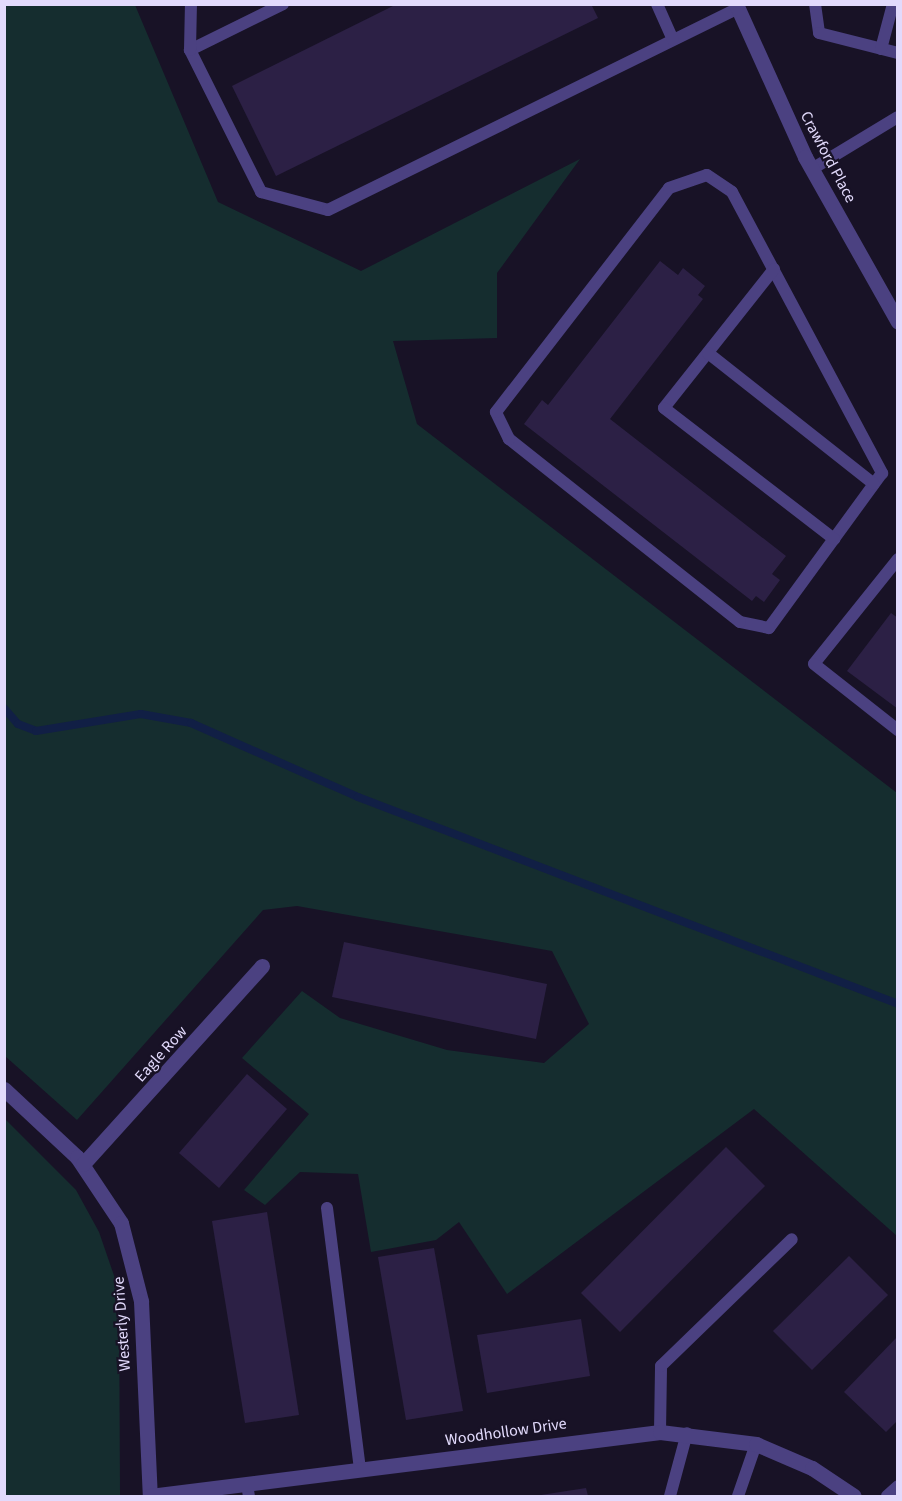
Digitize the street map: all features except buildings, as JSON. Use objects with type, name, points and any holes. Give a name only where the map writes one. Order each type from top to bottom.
[{"type":"street","name":"Crawford Place","points":[[736,7],[812,169],[897,322]]},
{"type":"street","name":"Eagle Row","points":[[83,1164],[262,966]]},
{"type":"street","name":"Westerly Drive","points":[[4,1089],[83,1164],[121,1223],[135,1261],[150,1497]]},
{"type":"street","name":"Woodhollow Drive","points":[[150,1497],[248,1490],[360,1470],[660,1432],[687,1433],[756,1444],[812,1468],[854,1497]]},
{"type":"lane","points":[[190,4],[190,50],[261,192],[328,210],[736,7]]},
{"type":"lane","points":[[190,50],[282,4]]},
{"type":"lane","points":[[657,4],[673,40]]},
{"type":"lane","points":[[815,4],[819,33],[897,53]]},
{"type":"lane","points":[[881,49],[893,4]]},
{"type":"lane","points":[[812,169],[897,117]]},
{"type":"lane","points":[[707,175],[732,192],[867,439],[882,473],[874,484],[770,628],[740,622],[509,439],[496,412],[669,188],[707,175]]},
{"type":"lane","points":[[774,269],[664,408],[834,539]]},
{"type":"lane","points":[[708,353],[874,484]]},
{"type":"lane","points":[[897,559],[814,664],[897,730]]},
{"type":"lane","points":[[327,1208],[360,1470]]},
{"type":"lane","points":[[660,1432],[661,1366],[792,1239]]},
{"type":"lane","points":[[670,1497],[687,1433]]},
{"type":"lane","points":[[738,1497],[756,1444]]},
{"type":"lane","points":[[887,1497],[897,1486]]},
{"type":"green space","points":[[5,4],[135,5],[218,202],[361,271],[580,159],[497,273],[497,338],[393,341],[417,424],[897,793],[897,1236],[754,1109],[507,1294],[459,1222],[436,1240],[371,1252],[358,1174],[300,1172],[265,1205],[244,1190],[309,1114],[242,1058],[302,991],[340,1018],[447,1050],[544,1063],[589,1024],[552,951],[297,906],[263,910],[77,1120],[5,1056]]},
{"type":"green space","points":[[5,1119],[76,1190],[99,1232],[119,1290],[120,1496],[5,1496]]},
{"type":"waterway","points":[[4,708],[18,724],[36,731],[141,714],[191,723],[358,797],[898,1004]]}]
